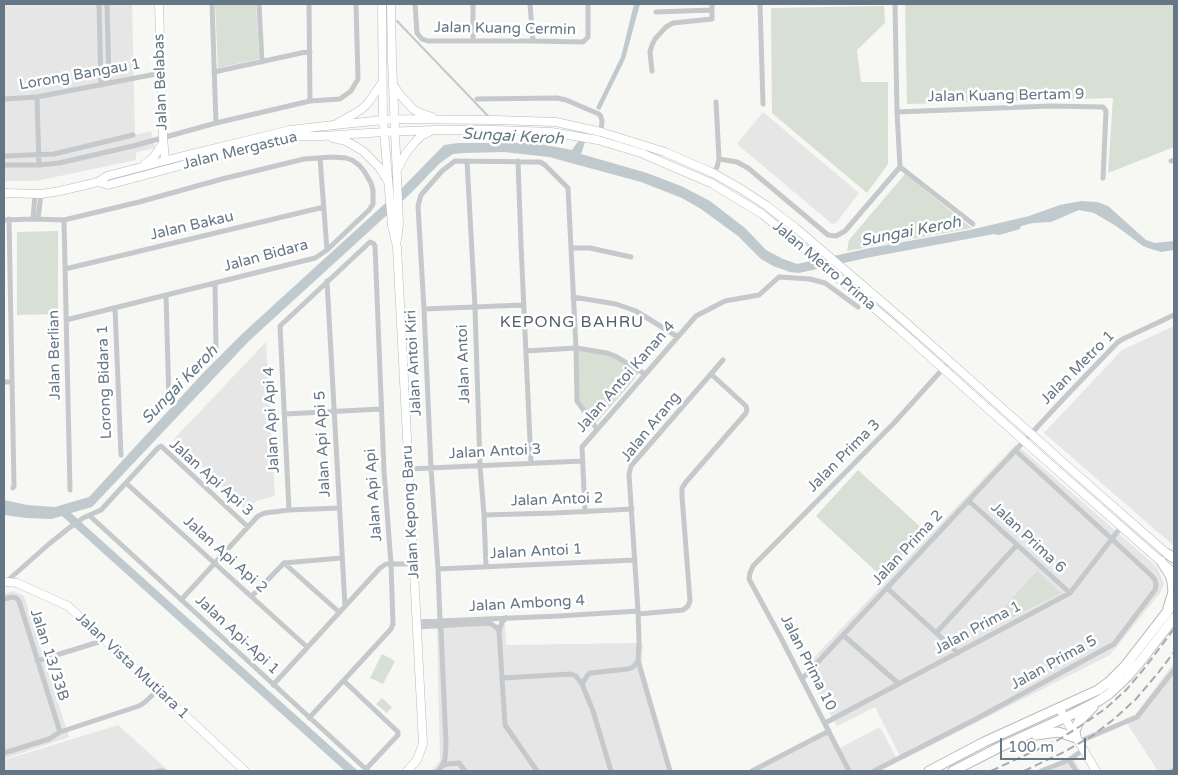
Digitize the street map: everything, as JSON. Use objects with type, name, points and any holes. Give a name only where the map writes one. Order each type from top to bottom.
[{"type":"main road","name":"Jalan Belabas","points":[[159,4],[165,160]]},
{"type":"main road","name":"Jalan Kepong Baru","points":[[382,4],[383,120],[389,185],[396,225]]},
{"type":"main road","name":"Jalan Kepong Baru","points":[[392,4],[394,120],[398,182],[396,225],[423,744],[418,760],[408,771]]},
{"type":"main road","points":[[334,125],[358,111],[368,102],[382,83]]},
{"type":"main road","points":[[393,85],[413,109],[440,119]]},
{"type":"main road","name":"Jalan Metro Prima","points":[[383,120],[440,119],[556,122],[601,132],[665,152],[713,173],[767,206],[796,229],[950,361],[1172,557]]},
{"type":"main road","name":"Jalan Mergastua","points":[[4,194],[38,194],[60,191],[98,182],[107,176],[137,167],[290,130],[383,120]]},
{"type":"main road","points":[[397,170],[406,153],[415,142],[421,136],[435,130]]},
{"type":"main road","name":"Jalan Metro Prima","points":[[395,131],[499,130],[551,132],[598,140],[641,153],[711,183],[762,214],[790,237],[944,368],[1174,573]]},
{"type":"main road","name":"Jalan Mergastua","points":[[98,182],[108,185],[297,136],[395,131]]},
{"type":"main road","points":[[322,136],[346,141],[363,151],[379,167],[389,185]]},
{"type":"main road","points":[[137,167],[153,158],[163,140],[171,151],[183,156]]},
{"type":"main road","points":[[147,174],[165,160],[178,166]]},
{"type":"main road","points":[[930,771],[984,742],[1098,690],[1109,682],[1171,614],[1173,585],[1161,561]]},
{"type":"main road","name":"Jalan Vista Mutiara 1","points":[[5,582],[17,583],[68,606],[245,771]]},
{"type":"main road","points":[[953,771],[1064,718],[1109,694],[1140,662],[1171,614],[1174,603]]},
{"type":"main road","points":[[1077,740],[1075,731],[1078,721],[1100,700]]},
{"type":"main road","points":[[1059,708],[1096,771]]},
{"type":"main road","points":[[1018,739],[1058,732],[1077,740]]},
{"type":"street","points":[[99,4],[101,85]]},
{"type":"street","points":[[108,4],[109,83]]},
{"type":"street","points":[[212,4],[216,123]]},
{"type":"street","points":[[259,4],[262,62]]},
{"type":"street","points":[[309,4],[310,101]]},
{"type":"street","name":"Jalan Kuang Cermin","points":[[415,4],[417,32],[422,39],[428,41],[583,42],[588,37],[588,4]]},
{"type":"street","points":[[473,4],[473,41]]},
{"type":"street","points":[[530,4],[532,41]]},
{"type":"street","points":[[760,4],[763,104]]},
{"type":"street","points":[[720,159],[737,162],[748,168],[828,235],[836,236],[844,231],[900,167],[895,4]]},
{"type":"street","points":[[4,165],[59,163],[163,140],[216,123],[310,101],[340,98],[351,90],[358,79],[356,5]]},
{"type":"street","points":[[652,71],[650,52],[652,45],[666,27],[674,23],[712,19],[712,7],[656,12]]},
{"type":"street","points":[[214,72],[310,51]]},
{"type":"street","name":"Lorong Bangau 1","points":[[4,99],[37,97],[161,73]]},
{"type":"street","points":[[37,97],[39,165]]},
{"type":"street","points":[[477,99],[558,98],[566,100],[598,114],[602,122],[601,132]]},
{"type":"street","points":[[713,173],[720,159],[716,102]]},
{"type":"street","name":"Jalan Kuang Bertam 9","points":[[897,112],[1050,106],[1103,107],[1106,111],[1102,178]]},
{"type":"street","points":[[4,156],[66,152],[133,135]]},
{"type":"street","name":"Jalan Bidara","points":[[66,320],[315,258],[327,250],[369,210],[372,204],[373,190],[364,171],[352,160],[332,157],[320,158]]},
{"type":"street","points":[[13,488],[12,382],[6,219],[64,220],[304,159],[320,158],[327,250]]},
{"type":"street","name":"Jalan Antoi Kiri","points":[[442,766],[445,759],[446,744],[418,206],[422,195],[442,171],[455,161],[467,161]]},
{"type":"street","points":[[467,161],[540,162],[568,188],[577,401],[597,430]]},
{"type":"street","name":"Jalan Antoi","points":[[467,161],[486,566]]},
{"type":"street","points":[[518,161],[531,463]]},
{"type":"street","points":[[900,167],[974,224]]},
{"type":"street","points":[[36,219],[38,194]]},
{"type":"street","name":"Jalan Bakau","points":[[65,269],[324,207]]},
{"type":"street","name":"Jalan Berlian","points":[[64,220],[70,490]]},
{"type":"street","name":"Jalan Api Api","points":[[310,718],[391,629],[393,624],[373,243],[370,242],[327,281]]},
{"type":"street","points":[[571,248],[590,248],[631,256]]},
{"type":"street","name":"Jalan Antoi Kanan 4","points":[[585,512],[582,447],[696,316],[725,301],[759,295],[779,277],[810,279],[825,283],[858,308]]},
{"type":"street","name":"Jalan Api Api 4","points":[[289,510],[280,328],[281,324],[327,281]]},
{"type":"street","name":"Jalan Api Api 5","points":[[327,281],[345,606]]},
{"type":"street","points":[[214,355],[216,348],[215,283]]},
{"type":"street","points":[[166,295],[169,403]]},
{"type":"street","points":[[574,297],[616,304],[636,311],[678,337]]},
{"type":"street","points":[[424,309],[524,306]]},
{"type":"street","name":"Lorong Bidara 1","points":[[115,308],[121,455]]},
{"type":"street","name":"Jalan Metro 1","points":[[1032,433],[1118,342],[1174,315]]},
{"type":"street","points":[[526,351],[576,348],[607,353],[645,374]]},
{"type":"street","name":"Jalan Arang","points":[[670,771],[638,661],[638,612],[629,474],[631,466],[723,360]]},
{"type":"street","name":"Jalan Prima 3","points":[[753,566],[894,423],[950,361]]},
{"type":"street","name":"Jalan Ambong 4","points":[[416,624],[683,610],[688,606],[690,601],[682,488],[746,412],[746,406],[711,374]]},
{"type":"street","points":[[4,382],[12,382]]},
{"type":"street","points":[[285,414],[381,409]]},
{"type":"street","name":"Jalan Prima 2","points":[[802,679],[1032,433]]},
{"type":"street","name":"Jalan Api Api 3","points":[[126,483],[161,446],[248,527]]},
{"type":"street","name":"Jalan Prima 5","points":[[874,771],[976,719],[1114,644],[1156,590],[1155,580],[1151,575],[1016,450]]},
{"type":"street","name":"Jalan Antoi 3","points":[[409,469],[582,461]]},
{"type":"street","points":[[5,582],[69,528],[83,518],[101,510],[126,483]]},
{"type":"street","name":"Jalan Api Api 2","points":[[126,483],[308,647]]},
{"type":"street","name":"Jalan Prima 6","points":[[969,501],[1070,593]]},
{"type":"street","points":[[181,600],[258,516],[289,510],[339,508]]},
{"type":"street","name":"Jalan Antoi 2","points":[[484,515],[632,509]]},
{"type":"street","name":"Jalan Api-Api 1","points":[[90,516],[272,685],[367,770]]},
{"type":"street","name":"Jalan Prima 1","points":[[825,723],[1070,593],[1121,527]]},
{"type":"street","points":[[936,634],[1017,545]]},
{"type":"street","points":[[252,596],[284,563],[341,558]]},
{"type":"street","name":"Jalan Antoi 1","points":[[438,570],[486,566],[635,560]]},
{"type":"street","points":[[284,563],[339,612]]},
{"type":"street","points":[[272,685],[380,568],[386,564],[414,564]]},
{"type":"street","name":"Jalan Prima 10","points":[[753,566],[749,579],[849,771]]},
{"type":"street","points":[[887,588],[958,653]]},
{"type":"street","name":"Jalan 13/33B","points":[[4,599],[12,596],[19,601],[60,732]]},
{"type":"street","points":[[506,618],[502,622],[499,631],[505,725],[537,771]]},
{"type":"street","name":"Jalan Ambong 4","points":[[439,623],[487,623],[494,625],[499,631]]},
{"type":"street","points":[[843,636],[899,684]]},
{"type":"street","points":[[37,661],[105,640]]},
{"type":"street","points":[[582,684],[590,673],[628,669],[633,667],[638,661]]},
{"type":"street","points":[[1077,740],[1137,717],[1174,670]]},
{"type":"street","points":[[503,678],[570,674],[576,676],[582,684],[593,711],[611,771]]},
{"type":"street","points":[[344,681],[398,732],[398,735],[367,770]]},
{"type":"street","points":[[4,754],[49,738],[60,732],[139,706],[158,690]]},
{"type":"street","points":[[752,771],[829,732]]},
{"type":"street","points":[[1041,771],[1069,760],[1083,750]]},
{"type":"street","points":[[1069,760],[1076,771]]},
{"type":"street","points":[[438,771],[442,766],[453,763],[459,763],[465,771]]},
{"type":"street","points":[[158,771],[163,771]]},
{"type":"shaded area","points":[[4,4],[132,4],[135,135],[151,131],[155,148],[136,152],[136,160],[36,181],[4,181]]},
{"type":"shaded area","points":[[215,4],[256,4],[259,59],[218,68]]},
{"type":"shaded area","points":[[634,4],[640,4],[625,59],[600,110],[596,108],[621,57]]},
{"type":"shaded area","points":[[905,4],[1174,4],[1174,147],[1108,173],[1113,98],[907,104]]},
{"type":"shaded area","points":[[884,6],[885,23],[857,50],[861,82],[888,82],[888,164],[867,193],[772,113],[771,8]]},
{"type":"shaded area","points":[[763,112],[859,193],[836,223],[832,224],[737,144]]},
{"type":"shaded area","points":[[579,140],[585,142],[581,154],[647,173],[681,186],[710,201],[745,228],[766,250],[797,264],[870,248],[970,230],[1081,201],[1097,202],[1108,206],[1146,240],[1155,243],[1174,241],[1174,250],[1161,252],[1143,246],[1116,226],[1094,213],[1079,210],[1051,222],[1021,226],[1020,229],[999,235],[994,234],[866,258],[799,273],[790,272],[761,259],[738,236],[701,209],[682,198],[641,182],[549,157],[504,152],[453,154],[440,163],[410,194],[249,341],[92,507],[71,513],[358,771],[345,771],[62,516],[51,519],[4,515],[4,500],[27,505],[55,507],[89,497],[204,372],[243,333],[402,188],[444,145],[458,143],[535,143],[572,150]]},
{"type":"shaded area","points":[[905,174],[972,228],[847,251],[849,240]]},
{"type":"shaded area","points":[[58,231],[58,314],[17,315],[17,232]]},
{"type":"shaded area","points":[[1174,326],[1174,546],[1044,433],[1122,350]]},
{"type":"shaded area","points":[[266,342],[275,496],[256,501],[247,511],[174,439]]},
{"type":"shaded area","points":[[576,348],[607,353],[640,371],[594,425],[577,401]]},
{"type":"shaded area","points":[[1016,444],[1156,566],[1164,584],[1160,593],[1110,655],[902,760],[875,707],[837,726],[804,668]]},
{"type":"shaded area","points":[[858,470],[925,531],[882,577],[816,516]]},
{"type":"shaded area","points":[[1037,571],[1061,593],[1002,622],[999,613]]},
{"type":"shaded area","points":[[13,591],[24,596],[69,737],[4,759],[4,594]]},
{"type":"shaded area","points":[[505,624],[506,645],[643,643],[642,664],[672,771],[431,771],[440,761],[437,627]]},
{"type":"shaded area","points":[[382,654],[395,661],[383,684],[370,678]]},
{"type":"shaded area","points":[[1174,663],[1174,771],[1158,771],[1124,719],[1135,715]]},
{"type":"shaded area","points":[[382,698],[392,707],[387,713],[376,704]]},
{"type":"shaded area","points":[[118,725],[169,771],[4,771],[4,760]]},
{"type":"shaded area","points":[[878,728],[881,729],[896,757],[870,771],[757,771],[828,734],[836,750]]},
{"type":"shaded area","points":[[1072,756],[1081,771],[1038,771]]},
{"type":"waterway","points":[[397,21],[489,117]]},
{"type":"waterway","name":"Sungai Keroh","points":[[504,134],[513,143]]},
{"type":"railway","points":[[991,771],[1058,740],[1105,709],[1126,690],[1174,629]]},
{"type":"railway","points":[[1024,771],[1092,736],[1114,719],[1136,699],[1174,652]]},
{"type":"district","name":"KEPONG BAHRU","points":[[572,323]]}]
